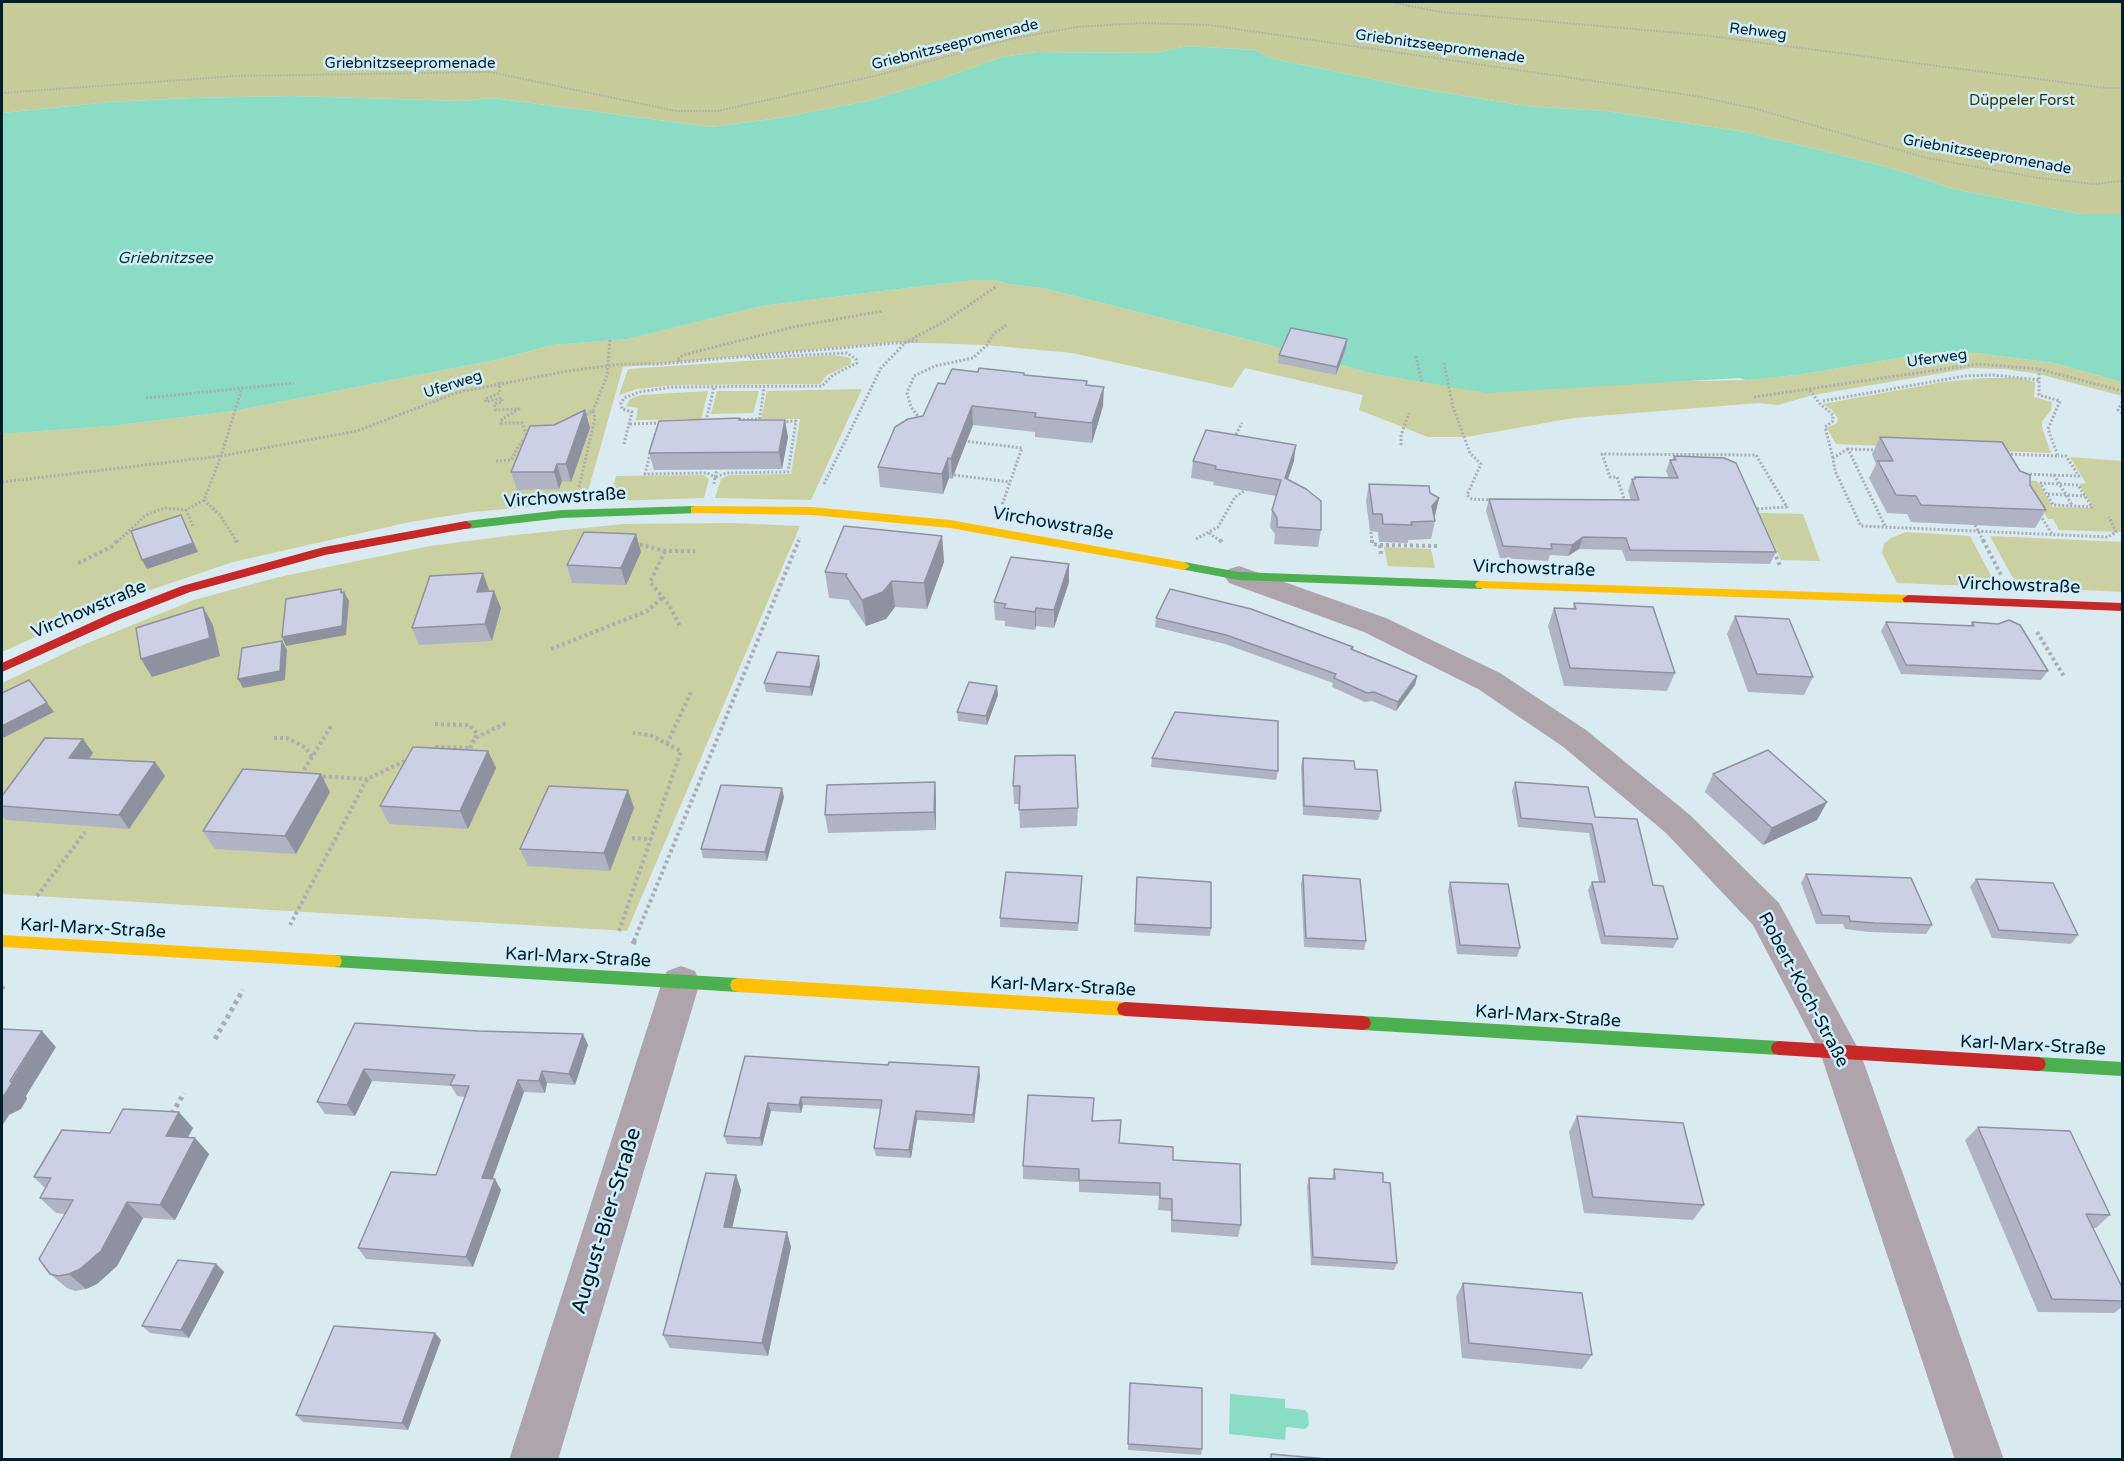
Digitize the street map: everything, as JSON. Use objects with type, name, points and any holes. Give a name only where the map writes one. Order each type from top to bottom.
[{"type":"street","name":"Virchowstraße","points":[[2,668],[114,617],[186,589],[324,550],[451,526],[562,514],[668,510],[811,511],[950,524],[1239,576],[2122,607]]},
{"type":"street","name":"Robert-Koch-Straße","points":[[1239,576],[1375,625],[1489,681],[1574,738],[1678,824],[1766,914],[1840,1052],[1980,1460]]},
{"type":"street","name":"Karl-Marx-Straße","points":[[2,941],[2122,1069]]},
{"type":"street","name":"August-Bier-Straße","points":[[533,1460],[681,982]]},
{"type":"path","name":"Rehweg","points":[[1391,2],[1440,12],[1702,35],[2106,88],[2122,88]]},
{"type":"path","name":"Griebnitzseepromenade","points":[[2,93],[236,76],[490,72],[676,111],[718,111],[875,76],[1015,38],[1077,27],[1142,23],[1209,26],[1696,96],[1753,108],[1928,158],[2039,178],[2094,184],[2122,181]]},
{"type":"path","points":[[620,978],[811,511],[881,368],[906,342],[947,320],[997,285]]},
{"type":"path","points":[[624,444],[632,412],[622,409],[621,403],[624,398],[657,389],[822,386],[832,375],[856,363],[856,359],[847,354],[835,353],[678,363],[677,360],[683,355],[793,327],[883,311]]},
{"type":"path","points":[[924,422],[911,407],[907,393],[914,376],[935,366],[973,358],[987,345],[994,333],[1006,325]]},
{"type":"path","points":[[580,419],[592,411],[607,376],[610,339]]},
{"type":"path","name":"Uferweg","points":[[2,482],[221,456],[357,431],[459,392],[499,382],[608,366],[678,363],[918,341]]},
{"type":"path","points":[[1416,356],[1422,382]]},
{"type":"path","points":[[1444,363],[1453,406],[1470,453],[1481,464],[1478,475],[1467,489],[1467,495],[1472,499],[1494,500]]},
{"type":"path","name":"Uferweg","points":[[1754,397],[1959,365],[1996,364],[2039,369],[2122,392]]},
{"type":"path","points":[[2039,369],[2039,395],[2060,401],[2048,429],[2058,456]]},
{"type":"path","points":[[1822,401],[1965,376],[1993,375],[2039,380]]},
{"type":"path","points":[[499,382],[500,393],[485,399],[486,402],[502,398],[502,402],[494,404],[496,410],[519,409],[502,419],[501,423],[522,423],[528,439]]},
{"type":"path","points":[[146,398],[294,383]]},
{"type":"path","points":[[706,421],[714,387]]},
{"type":"path","points":[[78,563],[111,547],[146,515],[164,508],[186,510],[204,500],[221,456],[242,388]]},
{"type":"path","points":[[764,388],[757,423],[767,422]]},
{"type":"path","points":[[1810,390],[1819,404],[1833,415],[1833,421],[1825,427],[1835,471],[1861,526],[2108,537],[2116,532],[2109,517]]},
{"type":"path","points":[[2122,402],[2118,410],[2122,413]]},
{"type":"path","points":[[578,491],[595,418],[592,411]]},
{"type":"path","points":[[1401,445],[1401,435],[1408,413]]},
{"type":"path","points":[[727,420],[758,419]]},
{"type":"path","points":[[696,421],[717,420]]},
{"type":"path","points":[[630,424],[663,423],[660,434],[655,435],[645,474],[707,473],[716,477],[727,473],[788,472],[796,421],[777,422]]},
{"type":"path","points":[[1242,423],[1235,436],[1244,438]]},
{"type":"path","points":[[496,461],[511,460],[521,442],[536,437]]},
{"type":"path","points":[[956,440],[1022,448],[1001,508]]},
{"type":"path","points":[[1833,458],[1848,449],[1883,450]]},
{"type":"path","points":[[1848,449],[1885,526]]},
{"type":"path","points":[[1627,508],[1617,477],[1610,477],[1602,454],[1756,455],[1787,507],[1754,508],[1758,518]]},
{"type":"path","points":[[2000,454],[2066,456],[2079,476],[2013,473]]},
{"type":"path","points":[[713,488],[717,470]]},
{"type":"path","points":[[954,475],[1010,482]]},
{"type":"path","points":[[2054,475],[2073,506]]},
{"type":"path","points":[[2040,483],[2059,484],[2078,485],[2092,507],[2054,505],[2040,483]]},
{"type":"path","points":[[1191,541],[1218,527],[1235,497],[1253,484]]},
{"type":"path","points":[[2047,494],[2085,496]]},
{"type":"path","points":[[204,500],[220,515],[240,545],[229,549]]},
{"type":"path","points":[[2035,508],[2052,535]]},
{"type":"path","points":[[186,510],[193,526]]},
{"type":"path","points":[[1975,525],[2004,581]]},
{"type":"path","points":[[1371,532],[1372,544],[1438,546]]},
{"type":"path","points":[[627,543],[645,544],[665,551],[695,551]]},
{"type":"path","points":[[1380,545],[1381,555]]},
{"type":"path","points":[[1771,546],[1780,566],[1778,576]]},
{"type":"path","points":[[665,551],[650,582],[663,597],[680,626]]},
{"type":"path","points":[[551,649],[623,622],[647,610],[663,597]]},
{"type":"path","points":[[2035,629],[2065,678]]},
{"type":"path","points":[[667,744],[692,692]]},
{"type":"path","points":[[476,738],[506,723]]},
{"type":"path","points":[[435,724],[469,725],[474,728],[477,733],[476,738],[464,758]]},
{"type":"path","points":[[296,783],[331,726]]},
{"type":"path","points":[[619,931],[681,751],[650,735],[633,733]]},
{"type":"path","points":[[274,738],[287,738],[297,743],[306,748],[312,757]]},
{"type":"path","points":[[427,751],[437,747],[470,748]]},
{"type":"path","points":[[300,776],[368,779],[417,756]]},
{"type":"path","points":[[297,912],[368,779]]},
{"type":"path","points":[[37,897],[85,832]]},
{"type":"path","points":[[632,838],[651,839]]},
{"type":"path","points":[[215,1039],[237,1000]]},
{"type":"path","points":[[170,1118],[184,1094]]},
{"type":"shaded area","points":[[973,280],[995,280],[1008,284],[1043,288],[1374,374],[1447,386],[1746,380],[1797,375],[1934,352],[1976,353],[2054,363],[2122,382],[2122,396],[2039,374],[2004,369],[1972,368],[1813,395],[1778,405],[1759,403],[1573,418],[1466,437],[1428,437],[1359,410],[1363,395],[1245,368],[1232,388],[1072,353],[987,345],[895,342],[623,367],[585,502],[472,512],[410,522],[233,562],[106,605],[2,652],[2,434],[110,426],[234,411],[500,359],[552,345],[628,339],[761,306]]},
{"type":"shaded area","points":[[834,355],[848,357],[851,359],[851,364],[827,375],[820,384],[675,385],[637,389],[619,395],[628,369]]},
{"type":"shaded area","points":[[2018,378],[2035,382],[2034,397],[2052,402],[2051,410],[2042,422],[2051,453],[1836,444],[1827,428],[1837,423],[1838,419],[1832,410],[1823,404],[1943,382]]},
{"type":"shaded area","points":[[862,389],[811,500],[715,498],[721,479],[729,475],[791,474],[800,419],[761,419],[767,391]]},
{"type":"shaded area","points":[[708,391],[701,419],[636,420],[638,408],[626,406],[630,399],[640,395]]},
{"type":"shaded area","points":[[717,391],[759,391],[753,413],[711,414]]},
{"type":"shaded area","points":[[2070,457],[2122,461],[2122,532],[2059,530],[2053,519],[2048,519],[2024,480],[2037,481],[2053,507],[2094,508],[2079,484],[2086,483]]},
{"type":"shaded area","points":[[704,475],[709,479],[704,498],[610,501],[616,476]]},
{"type":"shaded area","points":[[1759,513],[1803,514],[1820,561],[1781,560]]},
{"type":"shaded area","points":[[730,523],[800,526],[627,931],[2,894],[2,683],[78,647],[194,600],[279,577],[430,546],[515,535],[624,524]]},
{"type":"shaded area","points":[[1906,532],[1970,536],[1997,587],[1897,583],[1882,553],[1884,544],[1891,538]]},
{"type":"shaded area","points":[[1990,536],[2122,542],[2122,592],[2022,587],[2015,582]]},
{"type":"shaded area","points":[[1384,547],[1431,549],[1435,568],[1388,566]]},
{"type":"green space","name":"Düppeler Forst","points":[[2,2],[2122,2],[2122,214],[2082,214],[1953,189],[1898,170],[1745,132],[1606,111],[1525,106],[1410,87],[1270,58],[1256,50],[1187,46],[1156,53],[1038,52],[1002,57],[938,80],[868,101],[779,118],[711,127],[493,98],[462,101],[292,96],[191,98],[110,102],[2,113]]},
{"type":"water","name":"Griebnitzsee","points":[[1187,46],[1256,50],[1270,58],[1410,87],[1525,106],[1606,111],[1745,132],[1898,170],[1953,189],[2082,214],[2122,214],[2122,382],[2054,363],[1976,353],[1934,352],[1797,375],[1746,380],[1739,378],[1487,393],[1374,374],[1043,288],[1008,284],[995,280],[973,280],[761,306],[628,339],[552,345],[500,359],[234,411],[110,426],[2,434],[2,113],[110,102],[191,98],[292,96],[462,101],[493,98],[711,127],[779,118],[868,101],[938,80],[1002,57],[1038,52],[1156,53]]},
{"type":"water","points":[[1230,1394],[1285,1399],[1285,1408],[1305,1410],[1308,1414],[1309,1425],[1305,1429],[1286,1427],[1285,1440],[1229,1434]]},
{"type":"building","points":[[1291,328],[1347,339],[1337,367],[1279,355]]},
{"type":"building","points":[[979,368],[1087,381],[1086,385],[1104,387],[1092,423],[1035,417],[1036,413],[972,406],[951,459],[948,458],[942,474],[878,467],[895,427],[908,419],[923,416],[938,383],[945,384],[952,369],[978,372]]},
{"type":"building","points":[[585,410],[566,464],[557,464],[554,472],[511,472],[530,426],[554,425]]},
{"type":"building","points":[[740,418],[739,420],[785,420],[779,452],[649,453],[659,421]]},
{"type":"building","points":[[1206,430],[1296,445],[1285,478],[1306,489],[1321,501],[1321,530],[1277,527],[1277,518],[1272,510],[1281,480],[1215,469],[1216,466],[1193,461]]},
{"type":"building","points":[[1880,437],[2002,442],[2020,471],[2030,475],[2030,485],[2046,510],[1921,505],[1916,496],[1896,495],[1878,461],[1893,461]]},
{"type":"building","points":[[1674,456],[1724,458],[1736,463],[1776,552],[1630,550],[1626,538],[1583,537],[1572,545],[1551,544],[1552,549],[1503,546],[1489,499],[1639,500],[1632,479],[1635,477],[1678,478],[1670,460],[1676,460]]},
{"type":"building","points":[[1369,484],[1429,486],[1430,493],[1439,498],[1432,506],[1435,521],[1411,522],[1412,525],[1383,524],[1382,514],[1373,514]]},
{"type":"building","points":[[181,515],[193,543],[142,560],[131,531]]},
{"type":"building","points":[[844,526],[942,536],[924,583],[892,581],[883,592],[862,600],[846,576],[847,574],[825,572]]},
{"type":"building","points":[[584,532],[636,534],[621,568],[567,565]]},
{"type":"building","points":[[1011,557],[1069,564],[1054,610],[1036,608],[1035,612],[1004,608],[1006,604],[994,602]]},
{"type":"building","points":[[483,573],[477,592],[494,591],[485,624],[412,628],[430,576]]},
{"type":"building","points":[[341,589],[341,593],[344,592],[342,626],[282,637],[286,599]]},
{"type":"building","points":[[1170,589],[1251,609],[1353,647],[1351,649],[1417,676],[1398,702],[1374,692],[1367,693],[1334,678],[1336,674],[1226,635],[1156,618]]},
{"type":"building","points":[[1574,603],[1653,607],[1675,673],[1570,668],[1554,608],[1576,609]]},
{"type":"building","points":[[203,607],[210,638],[141,659],[136,628]]},
{"type":"building","points":[[1735,616],[1789,619],[1813,677],[1757,674]]},
{"type":"building","points":[[2009,620],[2020,625],[2048,671],[1906,665],[1886,622],[1974,626],[1972,622],[1998,624]]},
{"type":"building","points":[[282,641],[280,671],[238,679],[242,648]]},
{"type":"building","points":[[777,652],[819,656],[810,687],[764,683]]},
{"type":"building","points":[[29,680],[47,703],[2,726],[2,693]]},
{"type":"building","points":[[969,682],[997,686],[986,716],[957,712]]},
{"type":"building","points":[[1175,712],[1278,721],[1278,771],[1152,758]]},
{"type":"building","points":[[45,738],[83,739],[69,758],[155,762],[119,815],[2,806],[2,796]]},
{"type":"building","points":[[413,747],[488,751],[460,811],[380,806]]},
{"type":"building","points":[[1768,750],[1827,802],[1772,828],[1713,774]]},
{"type":"building","points":[[1075,755],[1078,808],[1019,810],[1020,786],[1013,786],[1015,756]]},
{"type":"building","points":[[1303,758],[1354,761],[1355,769],[1377,770],[1381,811],[1304,806]]},
{"type":"building","points":[[243,769],[321,774],[285,836],[203,831]]},
{"type":"building","points":[[935,782],[934,812],[825,815],[827,785]]},
{"type":"building","points":[[1515,782],[1588,787],[1595,817],[1637,819],[1653,885],[1663,886],[1678,939],[1605,936],[1592,882],[1605,882],[1592,824],[1521,818]]},
{"type":"building","points":[[721,785],[782,788],[765,852],[701,849]]},
{"type":"building","points":[[549,786],[628,790],[604,853],[520,849]]},
{"type":"building","points":[[1006,872],[1082,876],[1078,923],[1000,918]]},
{"type":"building","points":[[1806,874],[1911,878],[1932,925],[1850,921],[1849,916],[1822,915]]},
{"type":"building","points":[[1303,875],[1360,879],[1366,941],[1306,938]]},
{"type":"building","points":[[1137,877],[1211,882],[1211,928],[1135,924]]},
{"type":"building","points":[[1976,879],[2053,883],[2078,935],[1999,930]]},
{"type":"building","points":[[1450,882],[1508,884],[1520,948],[1460,945]]},
{"type":"building","points":[[355,1023],[478,1031],[583,1034],[569,1074],[542,1071],[539,1081],[518,1080],[482,1178],[495,1179],[466,1257],[358,1248],[391,1172],[436,1175],[469,1086],[450,1085],[455,1075],[364,1069],[347,1105],[317,1102]]},
{"type":"building","points":[[2,1029],[42,1031],[2,1096]]},
{"type":"building","points":[[745,1056],[888,1065],[889,1062],[979,1067],[973,1115],[916,1111],[909,1150],[874,1148],[882,1100],[801,1097],[799,1105],[768,1103],[760,1138],[724,1136]]},
{"type":"building","points":[[1028,1095],[1094,1098],[1092,1121],[1121,1120],[1119,1143],[1173,1147],[1173,1160],[1240,1164],[1241,1225],[1172,1220],[1172,1199],[1160,1198],[1160,1183],[1079,1180],[1079,1169],[1023,1166]]},
{"type":"building","points":[[123,1109],[179,1112],[166,1136],[195,1138],[160,1205],[127,1202],[101,1251],[80,1269],[69,1274],[58,1276],[50,1274],[39,1259],[73,1200],[40,1198],[51,1178],[34,1177],[62,1130],[110,1133]]},
{"type":"building","points":[[1577,1116],[1683,1123],[1704,1205],[1593,1197]]},
{"type":"building","points":[[1978,1127],[2070,1131],[2110,1215],[2086,1214],[2122,1287],[2122,1301],[2052,1299]]},
{"type":"building","points":[[1334,1169],[1383,1173],[1383,1182],[1390,1183],[1397,1263],[1313,1257],[1309,1178],[1335,1179]]},
{"type":"building","points":[[706,1173],[736,1175],[724,1227],[787,1232],[762,1343],[663,1335]]},
{"type":"building","points":[[178,1260],[216,1264],[181,1330],[142,1326]]},
{"type":"building","points":[[1463,1283],[1582,1293],[1592,1355],[1469,1343]]},
{"type":"building","points":[[334,1326],[435,1333],[402,1423],[296,1415]]},
{"type":"building","points":[[1130,1383],[1202,1388],[1202,1449],[1128,1444]]},
{"type":"building","points":[[1271,1454],[1338,1460],[1271,1460]]},
{"type":"traffic: fast","points":[[466,525],[562,514],[695,510]]},
{"type":"traffic: fast","points":[[1184,566],[1239,576],[1481,585]]},
{"type":"traffic: fast","points":[[334,961],[738,985]]},
{"type":"traffic: fast","points":[[1363,1023],[1779,1048]]},
{"type":"traffic: fast","points":[[2038,1064],[2122,1069]]},
{"type":"traffic: slow","points":[[695,510],[811,511],[950,524],[1184,566]]},
{"type":"traffic: slow","points":[[1481,585],[1908,599]]},
{"type":"traffic: slow","points":[[2,941],[334,961]]},
{"type":"traffic: slow","points":[[738,985],[1125,1009]]},
{"type":"traffic: jam","points":[[2,668],[114,617],[186,589],[324,551],[466,525]]},
{"type":"traffic: jam","points":[[1908,599],[2122,607]]},
{"type":"traffic: jam","points":[[1125,1009],[1363,1023]]},
{"type":"traffic: jam","points":[[1779,1048],[2038,1064]]}]
